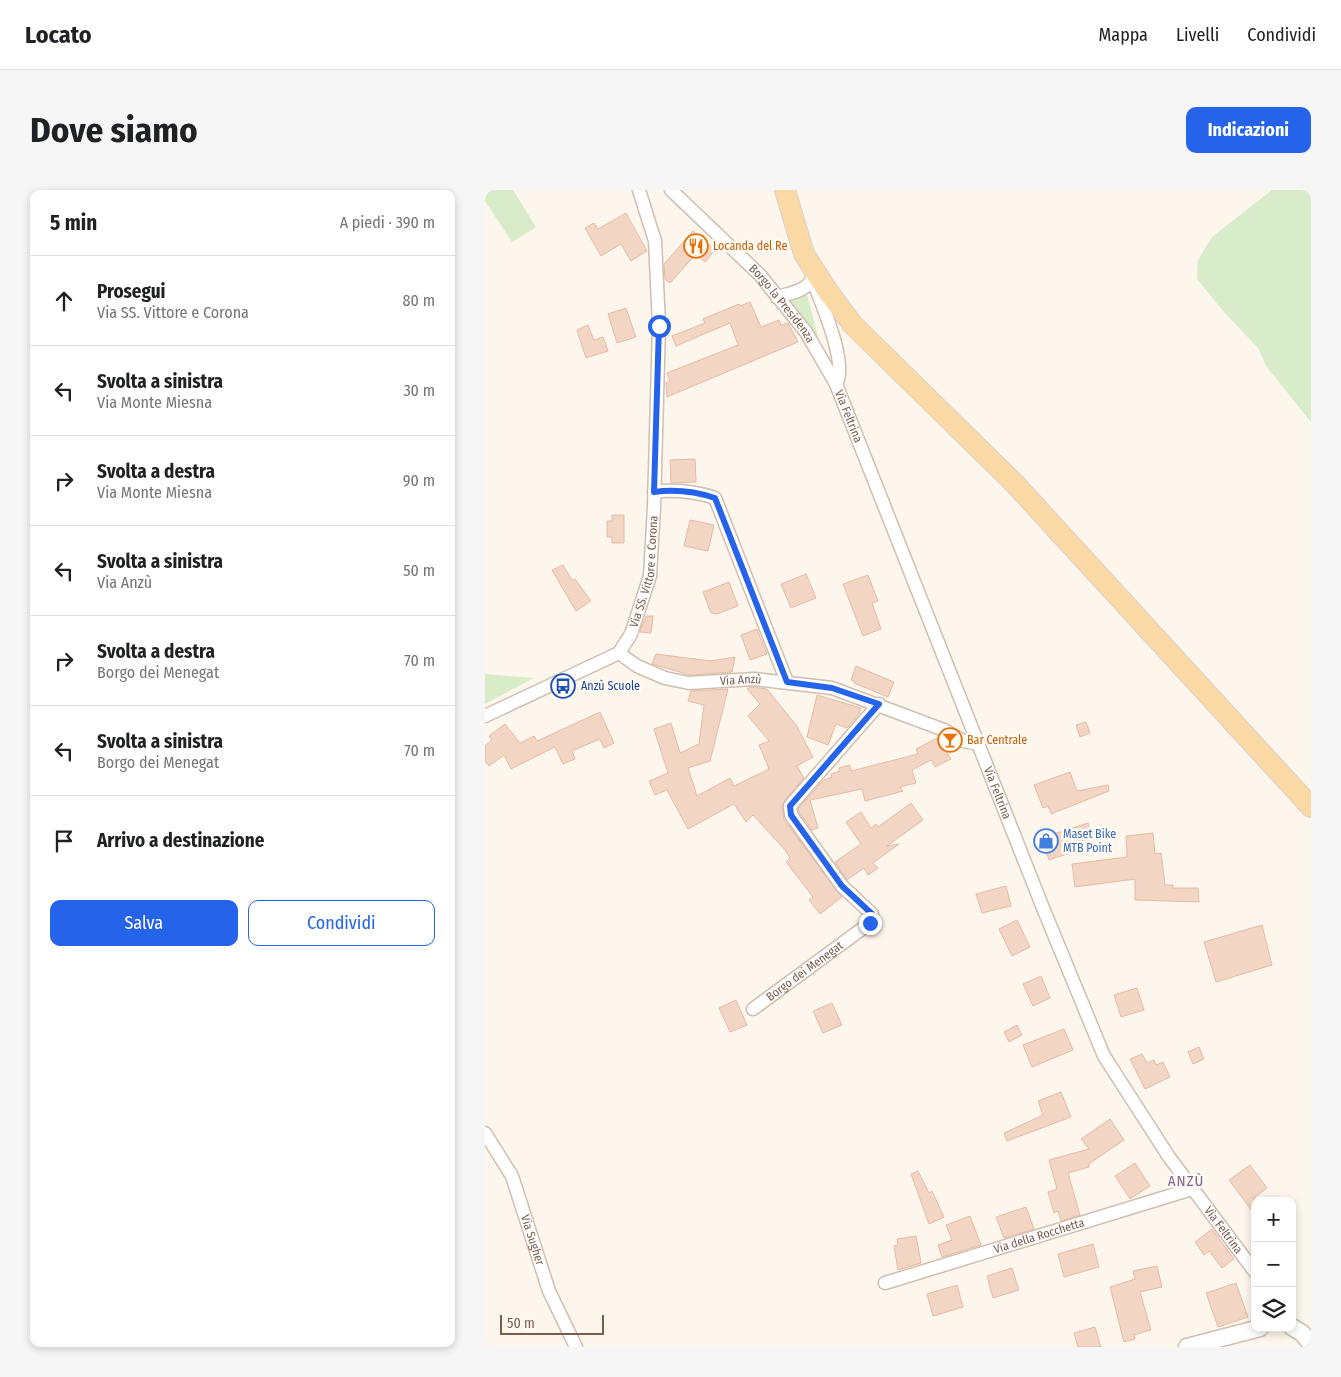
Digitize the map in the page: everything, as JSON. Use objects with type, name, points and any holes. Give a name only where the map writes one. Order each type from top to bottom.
[{"type":"main road","name":"Via Feltrina","points":[[785,190],[804,254],[827,290],[853,325],[1015,484],[1311,807]]},
{"type":"street","name":"Via SS. Vittore e Corona","points":[[619,653],[631,634],[650,576],[654,492],[659,326],[655,241],[639,190]]},
{"type":"street","name":"Borgo la Presidenza","points":[[671,190],[759,275],[777,296],[806,332],[836,384]]},
{"type":"street","name":"Via Feltrina","points":[[804,254],[837,351],[840,372],[836,384],[1104,1056],[1169,1157],[1251,1267]]},
{"type":"street","points":[[777,296],[804,288],[810,284],[812,278]]},
{"type":"street","points":[[654,492],[675,489],[699,492],[715,498],[787,682]]},
{"type":"street","points":[[485,716],[619,653]]},
{"type":"street","name":"Via Anzù","points":[[619,653],[644,669],[665,678],[689,683],[755,679],[832,688],[879,704],[944,730],[963,741],[979,744]]},
{"type":"street","name":"Borgo dei Menegat","points":[[753,1008],[870,923],[872,914],[842,886],[791,815],[790,806],[879,704]]},
{"type":"street","name":"Via Sugher","points":[[485,1133],[512,1176],[549,1291],[576,1347]]},
{"type":"street","name":"Via della Rocchetta","points":[[885,1283],[1193,1189]]},
{"type":"street","points":[[1296,1329],[1303,1333],[1311,1344]]},
{"type":"street","points":[[1187,1347],[1251,1330]]},
{"type":"green space","points":[[485,190],[513,190],[536,227],[512,242],[485,201]]},
{"type":"green space","points":[[1272,190],[1311,190],[1311,422],[1266,366],[1258,348],[1223,311],[1197,279],[1198,260],[1212,237]]},
{"type":"green space","points":[[806,291],[819,340],[789,302]]},
{"type":"green space","points":[[485,674],[534,678],[485,704]]},
{"type":"building","points":[[626,213],[647,251],[631,261],[621,244],[601,256],[585,228],[594,223],[598,229]]},
{"type":"building","points":[[693,231],[715,250],[705,262],[696,254],[670,283],[665,279],[664,264]]},
{"type":"building","points":[[750,302],[761,327],[779,320],[781,325],[788,323],[798,342],[667,397],[666,383],[670,381],[667,373],[738,345],[730,323],[676,346],[672,336],[705,323],[703,319],[739,304],[740,306]]},
{"type":"building","points":[[626,308],[636,337],[617,343],[608,314]]},
{"type":"building","points":[[588,325],[594,340],[603,337],[608,351],[586,358],[577,330]]},
{"type":"building","points":[[695,459],[696,482],[671,483],[670,460]]},
{"type":"building","points":[[612,515],[624,515],[624,543],[612,543],[612,537],[607,537],[607,521],[612,521]]},
{"type":"building","points":[[690,520],[714,525],[708,551],[684,546]]},
{"type":"building","points":[[563,565],[572,580],[575,579],[591,601],[576,611],[552,570]]},
{"type":"building","points":[[806,574],[816,598],[791,608],[781,584]]},
{"type":"building","points":[[868,575],[878,601],[872,603],[881,629],[863,636],[843,584]]},
{"type":"building","points":[[729,582],[738,606],[717,614],[711,613],[703,592]]},
{"type":"building","points":[[646,616],[653,616],[651,633],[640,632]]},
{"type":"building","points":[[757,629],[767,654],[750,660],[741,635]]},
{"type":"building","points":[[656,654],[711,661],[735,657],[732,672],[690,675],[652,664]]},
{"type":"building","points":[[856,666],[894,682],[888,697],[854,683],[855,681],[851,680]]},
{"type":"building","points":[[750,687],[767,689],[796,725],[813,757],[797,766],[804,778],[784,801],[782,807],[784,820],[842,897],[820,914],[809,900],[813,897],[786,862],[790,858],[785,850],[753,815],[746,822],[734,804],[688,829],[667,790],[655,795],[649,781],[668,773],[654,729],[671,723],[680,753],[699,744],[704,705],[688,701],[691,691],[728,689],[710,761],[688,768],[697,796],[730,778],[734,786],[769,769],[759,745],[769,741],[748,716],[760,704],[747,689]]},
{"type":"building","points":[[817,695],[861,708],[859,714],[847,728],[836,724],[828,745],[807,737]]},
{"type":"building","points":[[600,712],[614,743],[604,748],[600,739],[572,751],[575,759],[563,764],[555,747],[511,769],[504,755],[489,766],[485,761],[485,746],[492,740],[489,736],[505,724],[520,743],[534,736],[537,741]]},
{"type":"building","points":[[1086,722],[1090,733],[1080,737],[1076,725]]},
{"type":"building","points":[[939,737],[944,747],[947,746],[948,750],[946,751],[951,759],[935,767],[931,760],[912,770],[916,783],[900,787],[903,791],[865,801],[862,789],[810,800],[818,828],[812,830],[799,812],[798,809],[824,780],[832,777],[831,774],[840,771],[839,768],[850,765],[851,771],[918,754],[916,749]]},
{"type":"building","points":[[1070,772],[1077,791],[1108,785],[1109,791],[1051,814],[1048,806],[1043,808],[1034,785]]},
{"type":"building","points":[[911,803],[923,820],[887,846],[899,844],[873,863],[878,868],[868,875],[864,868],[847,880],[835,862],[861,844],[846,822],[861,812],[871,828],[876,824],[878,827]]},
{"type":"building","points":[[1088,823],[1092,838],[1067,844],[1070,853],[1049,860],[1041,838]]},
{"type":"building","points":[[1153,833],[1155,854],[1161,853],[1165,885],[1173,885],[1173,888],[1198,888],[1199,902],[1135,900],[1135,879],[1075,887],[1072,864],[1127,857],[1126,836]]},
{"type":"building","points":[[1006,886],[1011,906],[982,913],[976,894]]},
{"type":"building","points":[[1017,920],[1030,947],[1012,956],[999,929]]},
{"type":"building","points":[[1262,925],[1272,965],[1216,982],[1204,942]]},
{"type":"building","points":[[1041,976],[1050,998],[1033,1006],[1023,984]]},
{"type":"building","points":[[1137,988],[1144,1010],[1121,1017],[1114,995]]},
{"type":"building","points":[[736,1000],[747,1025],[730,1032],[719,1008]]},
{"type":"building","points":[[832,1003],[842,1025],[823,1033],[813,1011]]},
{"type":"building","points":[[1017,1025],[1022,1035],[1009,1042],[1004,1032]]},
{"type":"building","points":[[1064,1029],[1073,1050],[1032,1067],[1023,1045]]},
{"type":"building","points":[[1199,1047],[1204,1059],[1193,1064],[1188,1052]]},
{"type":"building","points":[[1142,1054],[1147,1063],[1154,1060],[1156,1065],[1163,1062],[1170,1077],[1145,1089],[1130,1059]]},
{"type":"building","points":[[1061,1092],[1071,1117],[1007,1141],[1004,1133],[1043,1115],[1038,1101]]},
{"type":"building","points":[[1110,1119],[1124,1140],[1089,1164],[1089,1167],[1068,1173],[1080,1215],[1061,1221],[1058,1211],[1054,1213],[1048,1192],[1057,1189],[1049,1160],[1089,1149],[1081,1139]]},
{"type":"building","points":[[1135,1163],[1150,1186],[1130,1199],[1115,1176]]},
{"type":"building","points":[[1250,1165],[1267,1188],[1255,1197],[1251,1197],[1251,1210],[1229,1180]]},
{"type":"building","points":[[918,1171],[929,1193],[932,1191],[944,1217],[929,1224],[911,1174]]},
{"type":"building","points":[[1026,1207],[1034,1229],[1004,1238],[996,1217]]},
{"type":"building","points":[[970,1216],[981,1245],[942,1257],[938,1245],[952,1240],[946,1225]]},
{"type":"building","points":[[1212,1229],[1234,1259],[1222,1268],[1209,1251],[1204,1255],[1195,1242]]},
{"type":"building","points":[[916,1236],[921,1263],[898,1270],[894,1246],[898,1245],[897,1239]]},
{"type":"building","points":[[1093,1244],[1099,1267],[1064,1277],[1058,1254]]},
{"type":"building","points":[[1157,1266],[1162,1287],[1140,1292],[1151,1330],[1134,1335],[1135,1339],[1124,1342],[1110,1287],[1135,1279],[1133,1271]]},
{"type":"building","points":[[1012,1268],[1019,1290],[993,1298],[987,1276]]},
{"type":"building","points":[[1236,1283],[1248,1317],[1218,1327],[1206,1293]]},
{"type":"building","points":[[957,1285],[963,1307],[933,1316],[927,1294]]},
{"type":"building","points":[[1095,1327],[1101,1347],[1078,1347],[1074,1333]]},
{"type":"place","name":"Locanda del Re","points":[[696,246]]},
{"type":"place","name":"Anzù Scuole","points":[[563,686]]},
{"type":"place","name":"Bar Centrale","points":[[950,740]]},
{"type":"place","name":"Maset Bike MTB Point","points":[[1046,841]]},
{"type":"district","name":"ANZÙ","points":[[1186,1181]]},
{"type":"route","points":[[659,326],[654,492],[675,489],[699,492],[715,498],[787,682],[832,688],[879,704],[820,774],[790,806],[791,815],[842,886],[853,894],[872,914],[870,923]]}]
